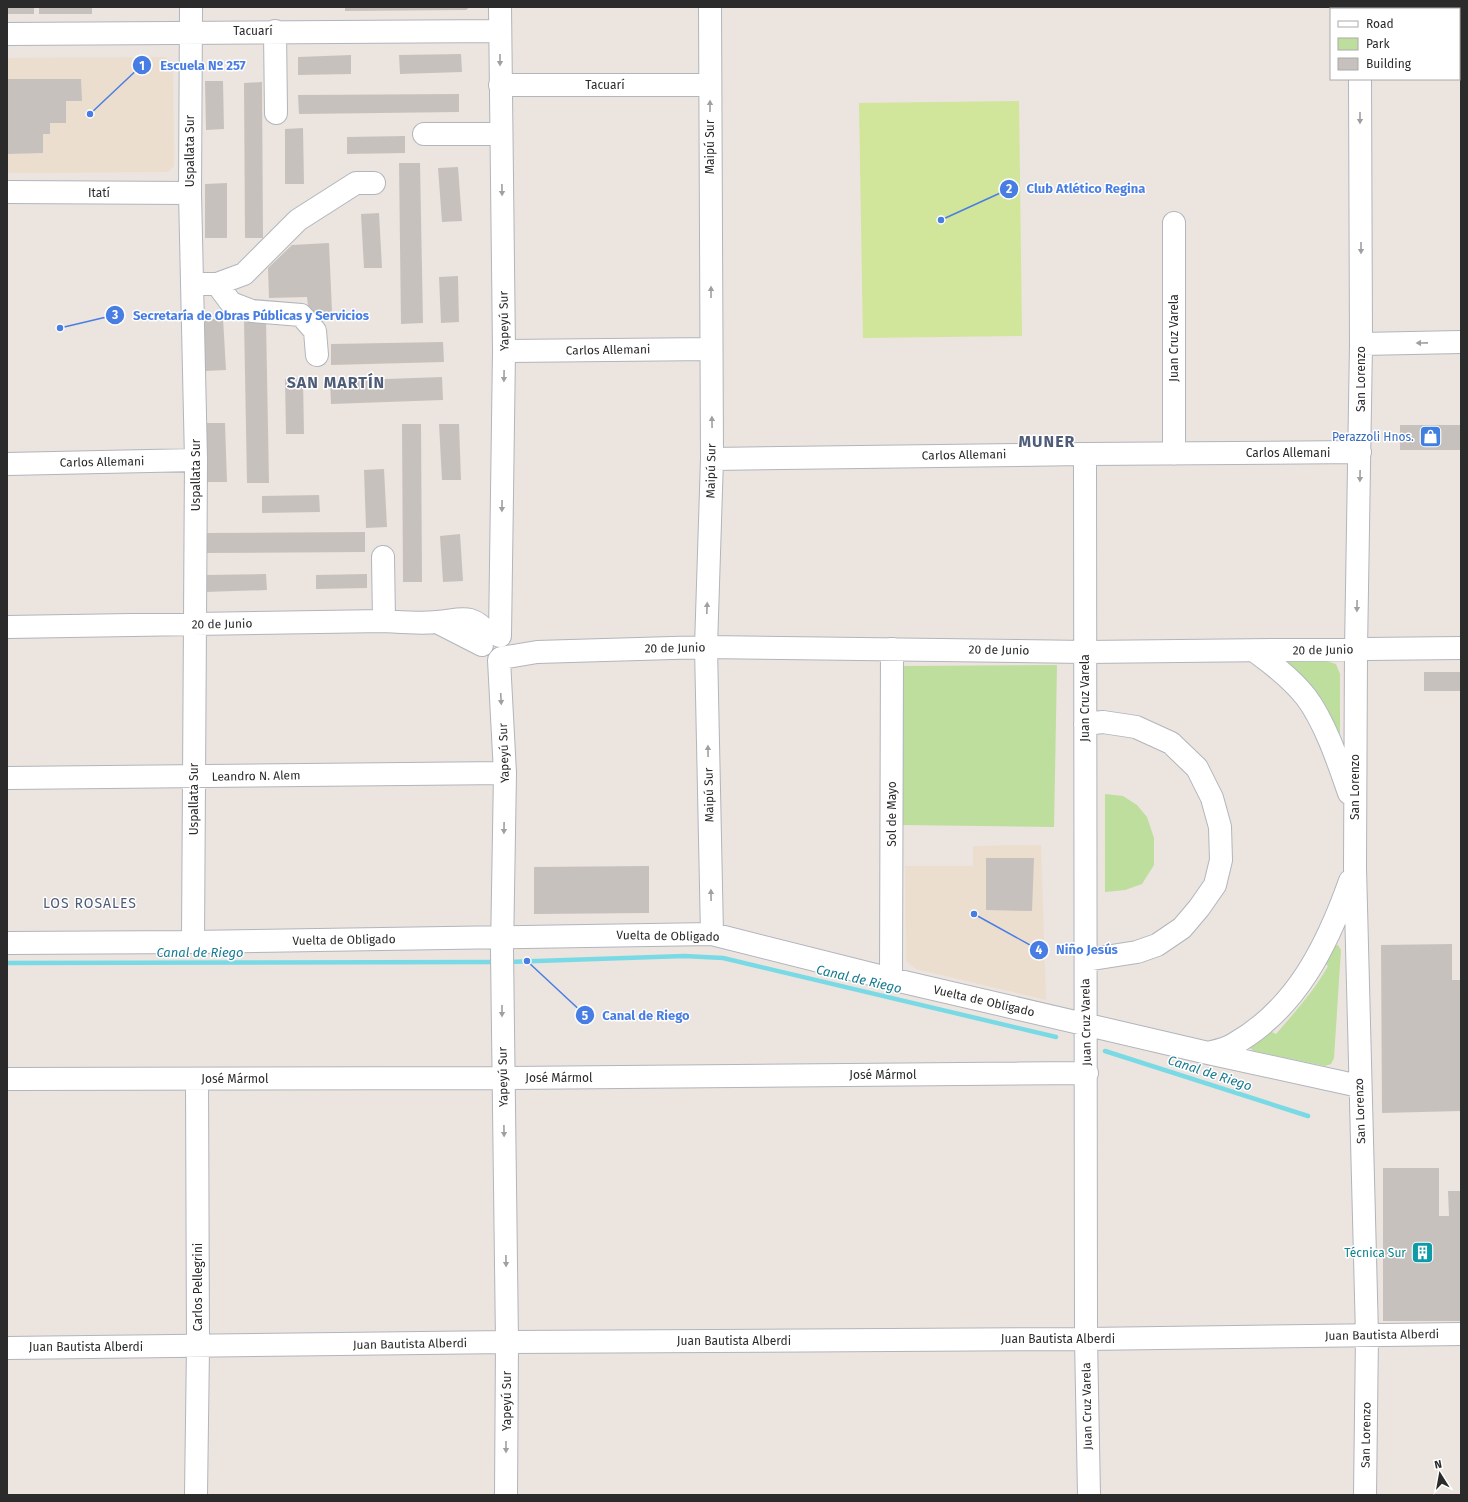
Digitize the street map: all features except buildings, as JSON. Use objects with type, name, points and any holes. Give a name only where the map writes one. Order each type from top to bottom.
[{"type":"street","name":"Uspallata Sur","points":[[191,7],[190,193],[196,460],[193,942]]},
{"type":"street","name":"Yapeyú Sur","points":[[500,7],[504,351],[496,646],[505,773],[502,953],[507,1342],[506,1495]]},
{"type":"street","name":"Maipú Sur","points":[[710,7],[712,460],[706,647],[712,934]]},
{"type":"street","name":"Tacuarí","points":[[7,34],[275,31],[500,31]]},
{"type":"street","points":[[275,31],[276,112]]},
{"type":"street","name":"San Lorenzo","points":[[1360,80],[1361,344],[1356,650],[1355,868],[1359,1086],[1367,1335],[1365,1495]]},
{"type":"street","name":"Tacuarí","points":[[500,85],[710,85]]},
{"type":"street","points":[[424,134],[501,134]]},
{"type":"street","points":[[192,284],[217,284],[244,274],[298,220],[356,183],[374,182]]},
{"type":"street","name":"Itatí","points":[[7,192],[190,193]]},
{"type":"street","name":"Juan Cruz Varela","points":[[1174,223],[1174,454]]},
{"type":"street","points":[[217,284],[231,303],[252,310],[301,315],[315,331],[317,355]]},
{"type":"street","points":[[1361,344],[1461,342]]},
{"type":"street","name":"Carlos Allemani","points":[[504,351],[711,349]]},
{"type":"street","name":"Carlos Allemani","points":[[712,460],[1085,454],[1360,452]]},
{"type":"street","name":"Juan Cruz Varela","points":[[1085,454],[1087,1073],[1086,1339],[1089,1495]]},
{"type":"street","name":"Carlos Allemani","points":[[7,464],[196,460]]},
{"type":"street","points":[[383,557],[384,621]]},
{"type":"street","name":"20 de Junio","points":[[7,628],[384,621],[437,622],[455,618],[469,620],[482,626],[496,646],[536,652],[706,647],[1086,652],[1256,652],[1461,648]]},
{"type":"street","name":"Sol de Mayo","points":[[891,979],[892,649]]},
{"type":"street","points":[[1256,652],[1292,680],[1307,698],[1326,732],[1341,768],[1355,809]]},
{"type":"street","points":[[1085,724],[1103,722],[1136,727],[1171,743],[1197,768],[1212,798],[1220,827],[1221,860],[1215,885],[1199,908],[1182,928],[1157,945],[1137,952],[1086,960]]},
{"type":"street","name":"Leandro N. Alem","points":[[7,778],[505,773]]},
{"type":"street","points":[[1208,1054],[1232,1045],[1252,1033],[1278,1011],[1292,996],[1337,918],[1355,868]]},
{"type":"street","name":"Vuelta de Obligado","points":[[7,943],[193,942],[502,953],[712,934],[891,979],[1208,1054],[1359,1086]]},
{"type":"street","name":"José Mármol","points":[[7,1079],[503,1078],[1087,1073]]},
{"type":"street","name":"Carlos Pellegrini","points":[[196,1495],[198,1347],[197,1079]]},
{"type":"street","name":"Juan Bautista Alberdi","points":[[7,1348],[198,1347],[507,1342],[1086,1339],[1461,1334]]},
{"type":"shaded area","points":[[165,57],[173,63],[174,166],[168,172],[7,173],[7,58]]},
{"type":"shaded area","points":[[1041,845],[1046,1000],[916,969],[906,961],[905,866],[973,866],[973,846]]},
{"type":"green space","points":[[1019,101],[1022,336],[863,338],[859,103]]},
{"type":"green space","points":[[1326,661],[1336,664],[1340,674],[1340,735],[1326,706],[1306,682],[1283,662]]},
{"type":"green space","points":[[1057,665],[1054,827],[902,825],[902,666]]},
{"type":"green space","points":[[1105,794],[1123,796],[1137,805],[1147,817],[1154,838],[1154,865],[1142,884],[1125,890],[1105,892]]},
{"type":"green space","points":[[1338,945],[1341,950],[1334,1058],[1331,1064],[1325,1066],[1254,1051],[1250,1048],[1250,1043],[1268,1030],[1276,1034],[1290,1018],[1323,975],[1328,966],[1323,961],[1333,946]]},
{"type":"waterway","name":"Canal de Riego","points":[[507,962],[684,956],[723,958],[1056,1037]]},
{"type":"waterway","name":"Canal de Riego","points":[[7,963],[496,962]]},
{"type":"waterway","name":"Canal de Riego","points":[[1105,1051],[1308,1116]]},
{"type":"place","name":"Escuela Nº 257","points":[[90,114]]},
{"type":"place","name":"Club Atlético Regina","points":[[941,220]]},
{"type":"place","name":"Secretaría de Obras Públicas y Servicios","points":[[60,328]]},
{"type":"place","name":"Perazzoli Hnos.","points":[[1430,437]]},
{"type":"place","name":"Niño Jesús","points":[[974,914]]},
{"type":"place","name":"Canal de Riego","points":[[527,961]]},
{"type":"place","name":"Técnica Sur","points":[[1422,1253]]},
{"type":"district","name":"SAN MARTÍN","points":[[336,382]]},
{"type":"district","name":"MUNER","points":[[1047,441]]},
{"type":"district","name":"LOS ROSALES","points":[[90,903]]}]
